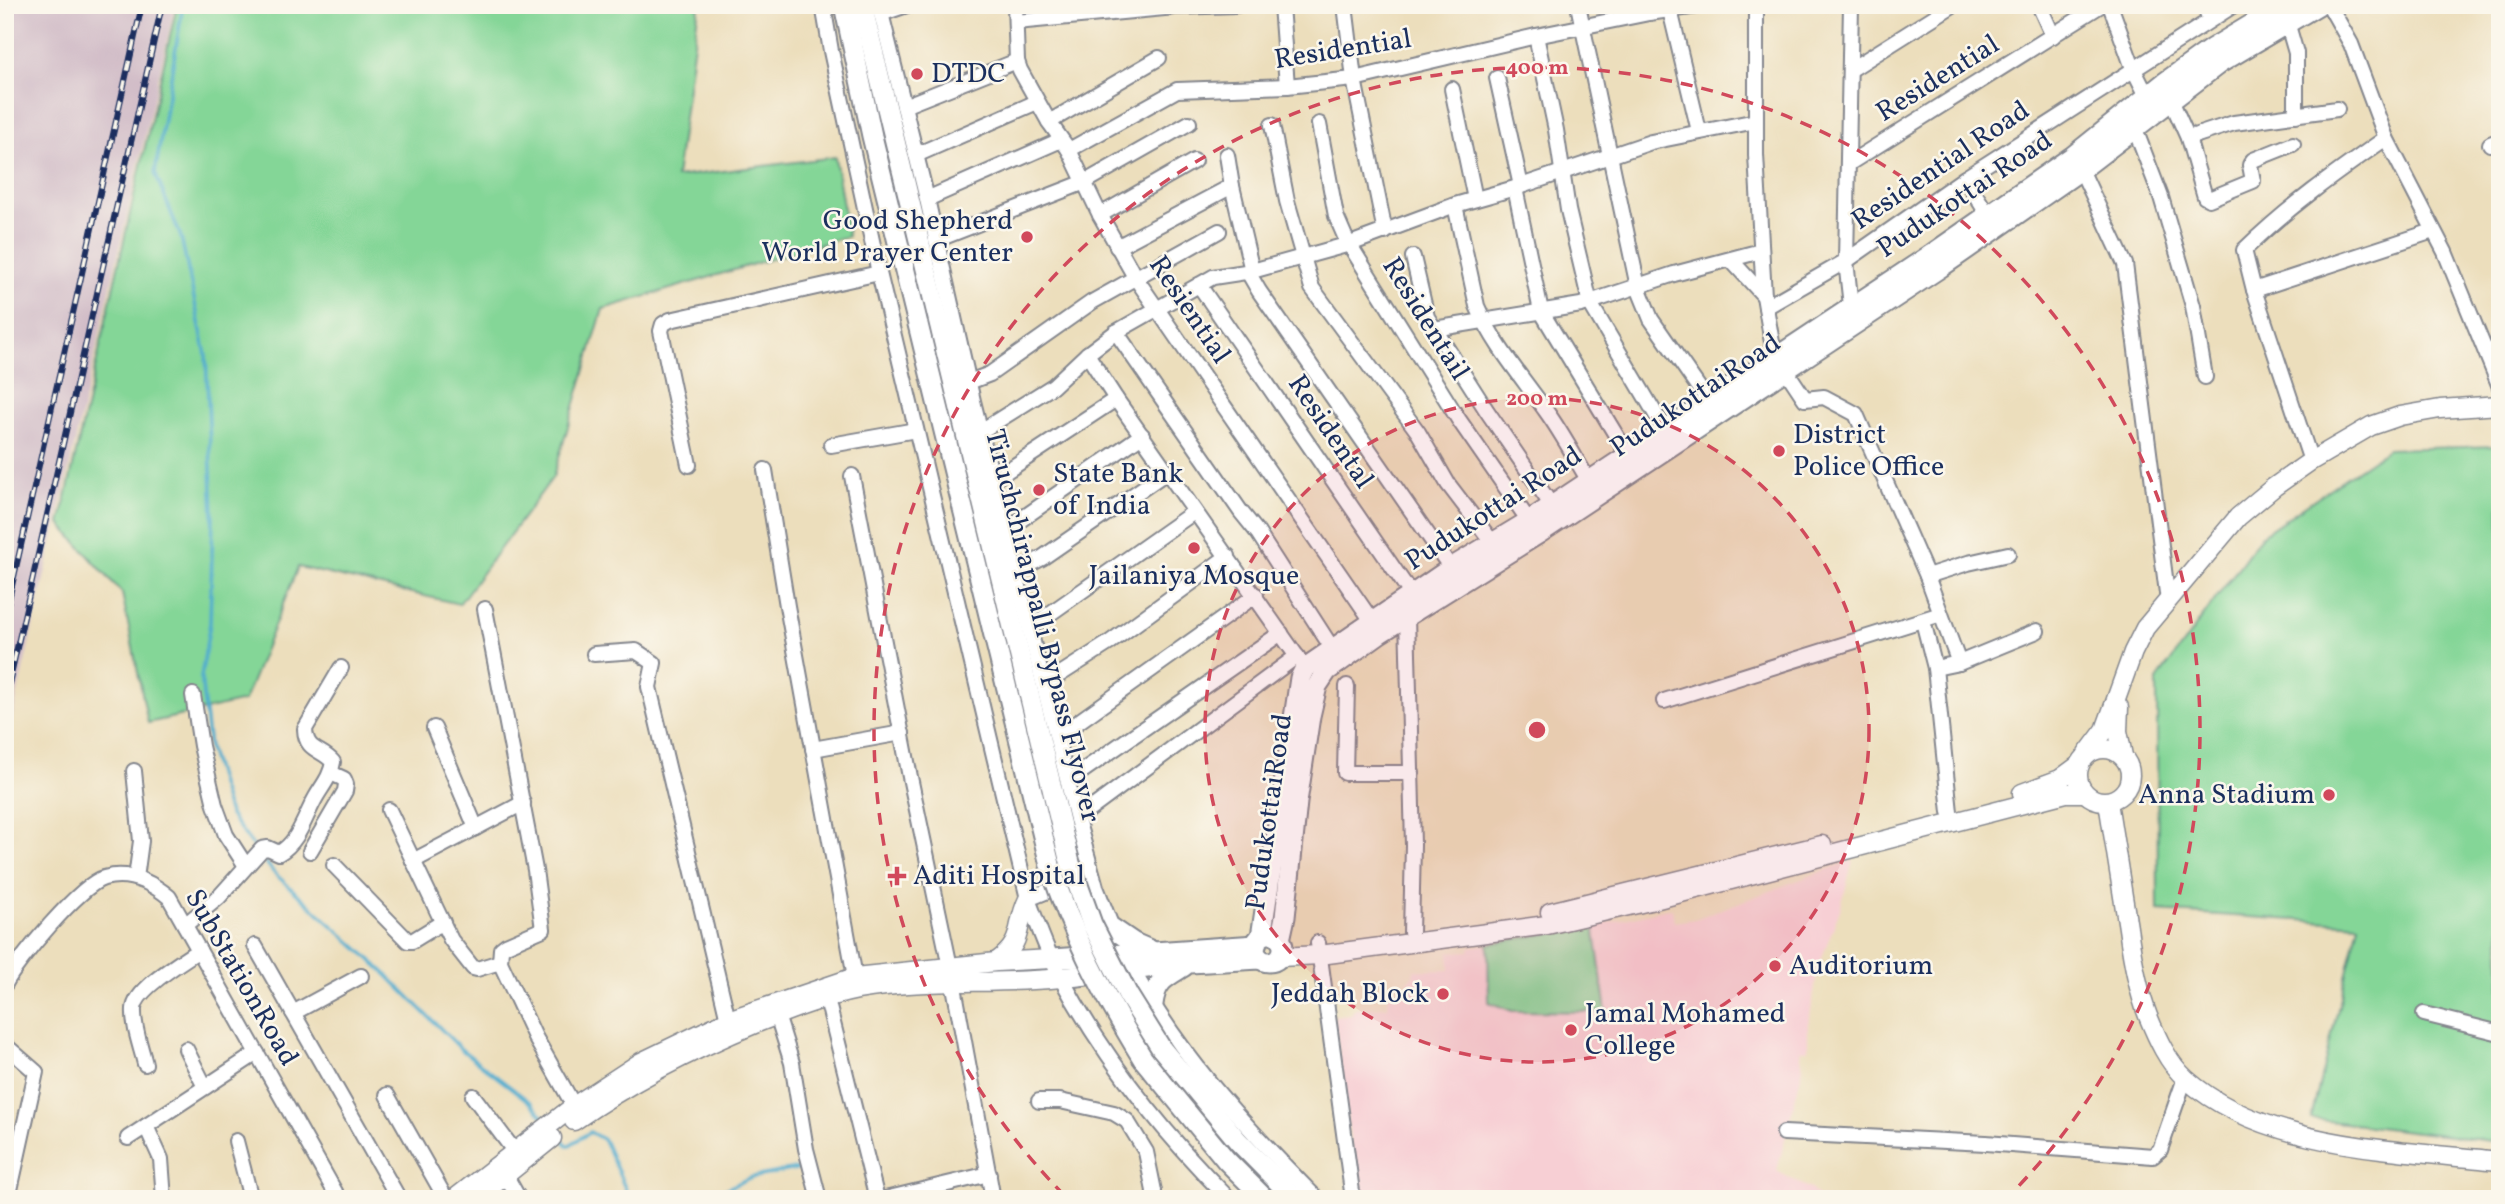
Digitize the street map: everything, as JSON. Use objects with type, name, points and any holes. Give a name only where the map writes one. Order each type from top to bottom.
[{"type":"highway","name":"Tiruchchirappalli Bypass Flyover","points":[[844,5],[872,136],[1050,865],[1073,932],[1109,1003],[1143,1059],[1226,1160],[1265,1199]]},
{"type":"highway","name":"Tiruchchirappalli Bypass Flyover","points":[[862,5],[1070,863],[1092,924],[1128,995],[1164,1039],[1238,1141],[1295,1199]]},
{"type":"highway","name":"PudukottaiRoad","points":[[1270,947],[1285,917],[1297,802],[1317,686],[1327,671],[1413,607],[1546,529],[1779,367],[1941,267],[2077,163],[2135,130],[2286,13],[2318,5]]},
{"type":"highway","name":"Pudukottai Road","points":[[1301,662],[1332,648],[1372,621],[1413,607],[1451,569],[1529,522],[1709,401],[1779,367],[1852,306],[1988,215],[2077,163],[2147,96],[2211,49],[2286,13]]},
{"type":"highway","points":[[1052,960],[1190,963],[1270,947],[1301,662]]},
{"type":"highway","points":[[1112,928],[1153,952]]},
{"type":"highway","points":[[1061,978],[1153,952],[1221,955]]},
{"type":"highway","points":[[1153,1004],[1154,990],[1162,980],[1190,963]]},
{"type":"main road","points":[[2119,693],[2118,731],[2123,756],[2130,769],[2130,782],[2118,799],[2108,802],[2094,801],[2083,793],[2077,780],[2083,760],[2105,730],[2133,652],[2145,628],[2238,516],[2311,461],[2371,426],[2400,416],[2440,409],[2500,405]]},
{"type":"main road","points":[[1830,849],[2039,788],[2060,779],[2099,749],[2112,750],[2123,756]]},
{"type":"main road","points":[[1270,947],[1319,949],[1455,933],[2066,793],[2083,793]]},
{"type":"main road","points":[[2108,802],[2134,970],[2147,1014],[2165,1051],[2185,1078],[2224,1105],[2262,1122],[2318,1138],[2500,1161]]},
{"type":"main road","points":[[996,962],[1013,950],[1028,899]]},
{"type":"main road","points":[[1319,949],[1411,933],[1455,933]]},
{"type":"main road","points":[[454,1199],[523,1153],[641,1062],[728,1020],[825,993],[951,974],[996,962],[1052,960]]},
{"type":"main road","points":[[573,1114],[647,1073],[855,977],[951,974],[1025,981],[1061,978]]},
{"type":"main road","points":[[476,1199],[506,1176],[523,1153]]},
{"type":"street","points":[[824,5],[831,51],[879,274],[1028,899],[1061,978],[1115,1064],[1203,1172],[1229,1199]]},
{"type":"street","points":[[907,5],[880,10],[993,480],[1092,873],[1112,928],[1153,1004],[1164,1039],[1317,1199]]},
{"type":"street","name":"Resiential","points":[[1015,5],[1017,61],[1037,102],[1085,182],[1117,247],[1372,621]]},
{"type":"street","points":[[1016,22],[1175,7],[1237,5]]},
{"type":"street","points":[[1281,5],[1287,86]]},
{"type":"street","points":[[1345,5],[1354,79],[1385,232]]},
{"type":"street","points":[[1578,5],[1637,287],[1651,318],[1709,401]]},
{"type":"street","name":"Residential","points":[[1065,145],[1177,90],[1287,86],[1354,79],[1536,36],[1704,5]]},
{"type":"street","points":[[1756,5],[1756,121],[1761,251],[1765,302],[1779,367],[1805,399],[1824,397],[1856,414],[1927,576],[1959,663]]},
{"type":"street","name":"Residential Road","points":[[1846,261],[1851,5]]},
{"type":"street","points":[[2039,5],[2053,36]]},
{"type":"street","name":"Residential","points":[[1848,164],[2101,5]]},
{"type":"street","points":[[2110,5],[2133,68],[2147,96]]},
{"type":"street","points":[[2204,5],[2210,20]]},
{"type":"street","name":"Residential Road","points":[[1846,261],[1965,178],[2234,5]]},
{"type":"street","points":[[2329,5],[2351,44],[2386,138],[2445,252],[2500,387]]},
{"type":"street","points":[[1850,71],[1948,7]]},
{"type":"street","points":[[1670,10],[1699,131]]},
{"type":"street","points":[[2286,13],[2296,53],[2296,115]]},
{"type":"street","points":[[1536,36],[1556,130],[1561,172],[1578,258],[1590,303],[1665,430]]},
{"type":"street","points":[[1049,122],[1159,58]]},
{"type":"street","points":[[904,106],[1017,61]]},
{"type":"street","points":[[1497,78],[1541,311],[1628,455]]},
{"type":"street","points":[[1452,89],[1475,199]]},
{"type":"street","points":[[2171,100],[2188,138],[2205,197],[2209,199],[2253,180],[2249,165],[2253,160],[2293,144]]},
{"type":"street","points":[[916,155],[1037,102]]},
{"type":"street","points":[[2188,138],[2234,123],[2337,109]]},
{"type":"street","points":[[981,431],[1053,386],[1087,354],[1116,332],[1213,277],[1250,272],[1302,259],[1385,232],[1455,205],[1518,187],[1651,142],[1756,121]]},
{"type":"street","points":[[936,240],[1085,182],[1189,123]]},
{"type":"street","name":"Residentail","points":[[1319,124],[1336,216],[1350,244],[1459,420],[1529,522]]},
{"type":"street","points":[[1272,125],[1302,259],[1312,288],[1418,432],[1448,484],[1493,543]]},
{"type":"street","points":[[2135,130],[2161,197],[2193,306],[2205,377]]},
{"type":"street","points":[[2311,461],[2254,290],[2244,250],[2317,186],[2386,138]]},
{"type":"street","points":[[927,199],[1065,145]]},
{"type":"street","points":[[1227,155],[1250,272],[1267,302],[1451,569]]},
{"type":"street","points":[[1100,215],[1194,161]]},
{"type":"street","points":[[2077,163],[2125,264],[2168,601]]},
{"type":"street","points":[[1965,178],[1988,215]]},
{"type":"street","points":[[1117,247],[1231,186]]},
{"type":"street","points":[[1455,205],[1477,306],[1483,321],[1549,415],[1589,481]]},
{"type":"street","points":[[969,382],[990,374],[1092,302],[1135,276],[1219,231]]},
{"type":"street","points":[[2254,290],[2433,231]]},
{"type":"street","points":[[1434,329],[1590,303],[1674,274],[1761,251]]},
{"type":"street","points":[[1413,257],[1427,317],[1552,506]]},
{"type":"street","points":[[1731,260],[1765,302]]},
{"type":"street","points":[[1765,302],[1846,261],[1852,306]]},
{"type":"street","points":[[689,465],[661,331],[663,324],[727,306],[879,274]]},
{"type":"street","name":"Residental","points":[[1199,285],[1413,607]]},
{"type":"street","points":[[1116,332],[1144,376],[1258,533],[1332,648]]},
{"type":"street","points":[[1077,819],[1301,662],[1256,595],[1194,512],[1087,354]]},
{"type":"street","points":[[993,480],[1116,399]]},
{"type":"street","points":[[831,445],[916,430]]},
{"type":"street","points":[[1006,530],[1142,435]]},
{"type":"street","points":[[765,470],[855,977]]},
{"type":"street","points":[[1017,572],[1042,558],[1168,471]]},
{"type":"street","points":[[852,476],[993,1199]]},
{"type":"street","points":[[1031,626],[1194,512]]},
{"type":"street","points":[[1927,576],[2008,554]]},
{"type":"street","points":[[1045,684],[1109,643],[1228,556]]},
{"type":"street","points":[[1057,737],[1256,595]]},
{"type":"street","points":[[1411,933],[1413,607]]},
{"type":"street","points":[[485,609],[535,870],[542,929],[506,945],[501,949],[500,962],[573,1114]]},
{"type":"street","points":[[1664,701],[1941,614]]},
{"type":"street","points":[[1923,621],[1936,668],[1950,812]]},
{"type":"street","points":[[1936,668],[1959,663],[2037,631]]},
{"type":"street","points":[[1068,781],[1281,633]]},
{"type":"street","points":[[594,654],[636,651],[654,663],[649,687],[728,1020]]},
{"type":"street","points":[[184,925],[219,897],[261,849],[268,848],[279,853],[286,849],[305,821],[331,773],[333,762],[308,745],[305,729],[341,668]]},
{"type":"street","points":[[1347,686],[1345,774],[1412,774]]},
{"type":"street","points":[[193,695],[201,746],[215,805],[226,835],[248,863]]},
{"type":"street","points":[[434,729],[476,828]]},
{"type":"street","points":[[813,749],[902,733]]},
{"type":"street","points":[[5,984],[41,935],[81,893],[104,878],[135,878],[141,841],[134,771]]},
{"type":"street","points":[[310,851],[345,792],[344,779],[331,773]]},
{"type":"street","points":[[413,861],[523,803]]},
{"type":"street","points":[[389,810],[451,940],[473,968],[500,962]]},
{"type":"street","points":[[334,865],[379,908],[408,941],[443,922]]},
{"type":"street","points":[[1028,899],[1092,873]]},
{"type":"street","name":"SubStationRoad","points":[[135,878],[146,880],[169,897],[338,1199]]},
{"type":"street","points":[[255,946],[399,1199]]},
{"type":"street","points":[[1319,949],[1353,1199]]},
{"type":"street","points":[[145,1063],[136,1028],[136,1001],[163,975],[199,950]]},
{"type":"street","points":[[293,1013],[361,976]]},
{"type":"street","points":[[825,993],[877,1199]]},
{"type":"street","points":[[2424,1014],[2500,1034]]},
{"type":"street","points":[[777,1015],[792,1063],[806,1149],[819,1199]]},
{"type":"street","points":[[1115,1064],[1164,1039]]},
{"type":"street","points":[[5,1045],[36,1072],[8,1199]]},
{"type":"street","points":[[186,1049],[205,1087]]},
{"type":"street","points":[[128,1138],[257,1053]]},
{"type":"street","points":[[1784,1133],[1986,1143],[2152,1156],[2160,1150],[2185,1078]]},
{"type":"street","points":[[387,1095],[446,1199]]},
{"type":"street","points":[[474,1096],[523,1153]]},
{"type":"street","points":[[1039,1101],[1060,1101],[1114,1113],[1127,1121],[1146,1153],[1152,1176],[1153,1199]]},
{"type":"street","points":[[146,1126],[161,1159],[164,1199]]},
{"type":"street","points":[[236,1141],[250,1199]]},
{"type":"street","points":[[885,1199],[989,1174]]},
{"type":"street","points":[[506,1176],[519,1199]]},
{"type":"shaded area","points":[[5,5],[175,5],[5,749]]},
{"type":"shaded area","name":"Jamal Mohamed College","points":[[1853,860],[1840,910],[1818,968],[1808,1028],[1808,1050],[1800,1050],[1803,1068],[1777,1171],[1812,1190],[1818,1197],[1832,1199],[1358,1199],[1334,1016],[1351,1014],[1355,1009],[1388,1007],[1389,992],[1408,989],[1408,980],[1413,976],[1414,970],[1450,970],[1449,952],[1470,951],[1470,947],[1568,932],[1672,908],[1674,922],[1695,919]]},
{"type":"green space","points":[[177,5],[699,5],[676,177],[835,157],[848,236],[603,309],[553,477],[459,604],[298,567],[244,701],[148,723],[122,593],[60,524]]},
{"type":"green space","name":"Anna Stadium","points":[[2500,446],[2500,1142],[2311,1119],[2359,924],[2158,911],[2157,680],[2262,535],[2388,449]]},
{"type":"green space","points":[[1594,925],[1606,1012],[1512,1011],[1489,1002],[1488,944]]},
{"type":"waterway","points":[[183,5],[155,173],[181,237],[206,355],[213,516],[210,623],[201,677],[209,748],[229,814],[256,850]]},
{"type":"waterway","points":[[261,856],[274,873],[384,972],[462,1050],[531,1103],[547,1121]]},
{"type":"waterway","points":[[559,1135],[568,1146],[590,1132],[604,1140],[630,1199]]},
{"type":"waterway","points":[[705,1199],[749,1178],[801,1168]]},
{"type":"railway","points":[[5,617],[142,5]]},
{"type":"railway","points":[[5,701],[162,5]]},
{"type":"place","name":"DTDC","points":[[917,74]]},
{"type":"place","name":"Good Shepherd World Prayer Center","points":[[1027,237]]},
{"type":"place","name":"District Police Office","points":[[1779,451]]},
{"type":"place","name":"State Bank of India","points":[[1039,490]]},
{"type":"place","name":"Jailaniya Mosque","points":[[1194,548]]},
{"type":"place","name":"Anna Stadium","points":[[2329,795]]},
{"type":"place","name":"Aditi Hospital","points":[[897,876]]},
{"type":"place","name":"Auditorium","points":[[1775,966]]},
{"type":"place","name":"Jeddah Block","points":[[1443,994]]},
{"type":"place","name":"Jamal Mohamed College","points":[[1571,1030]]}]
